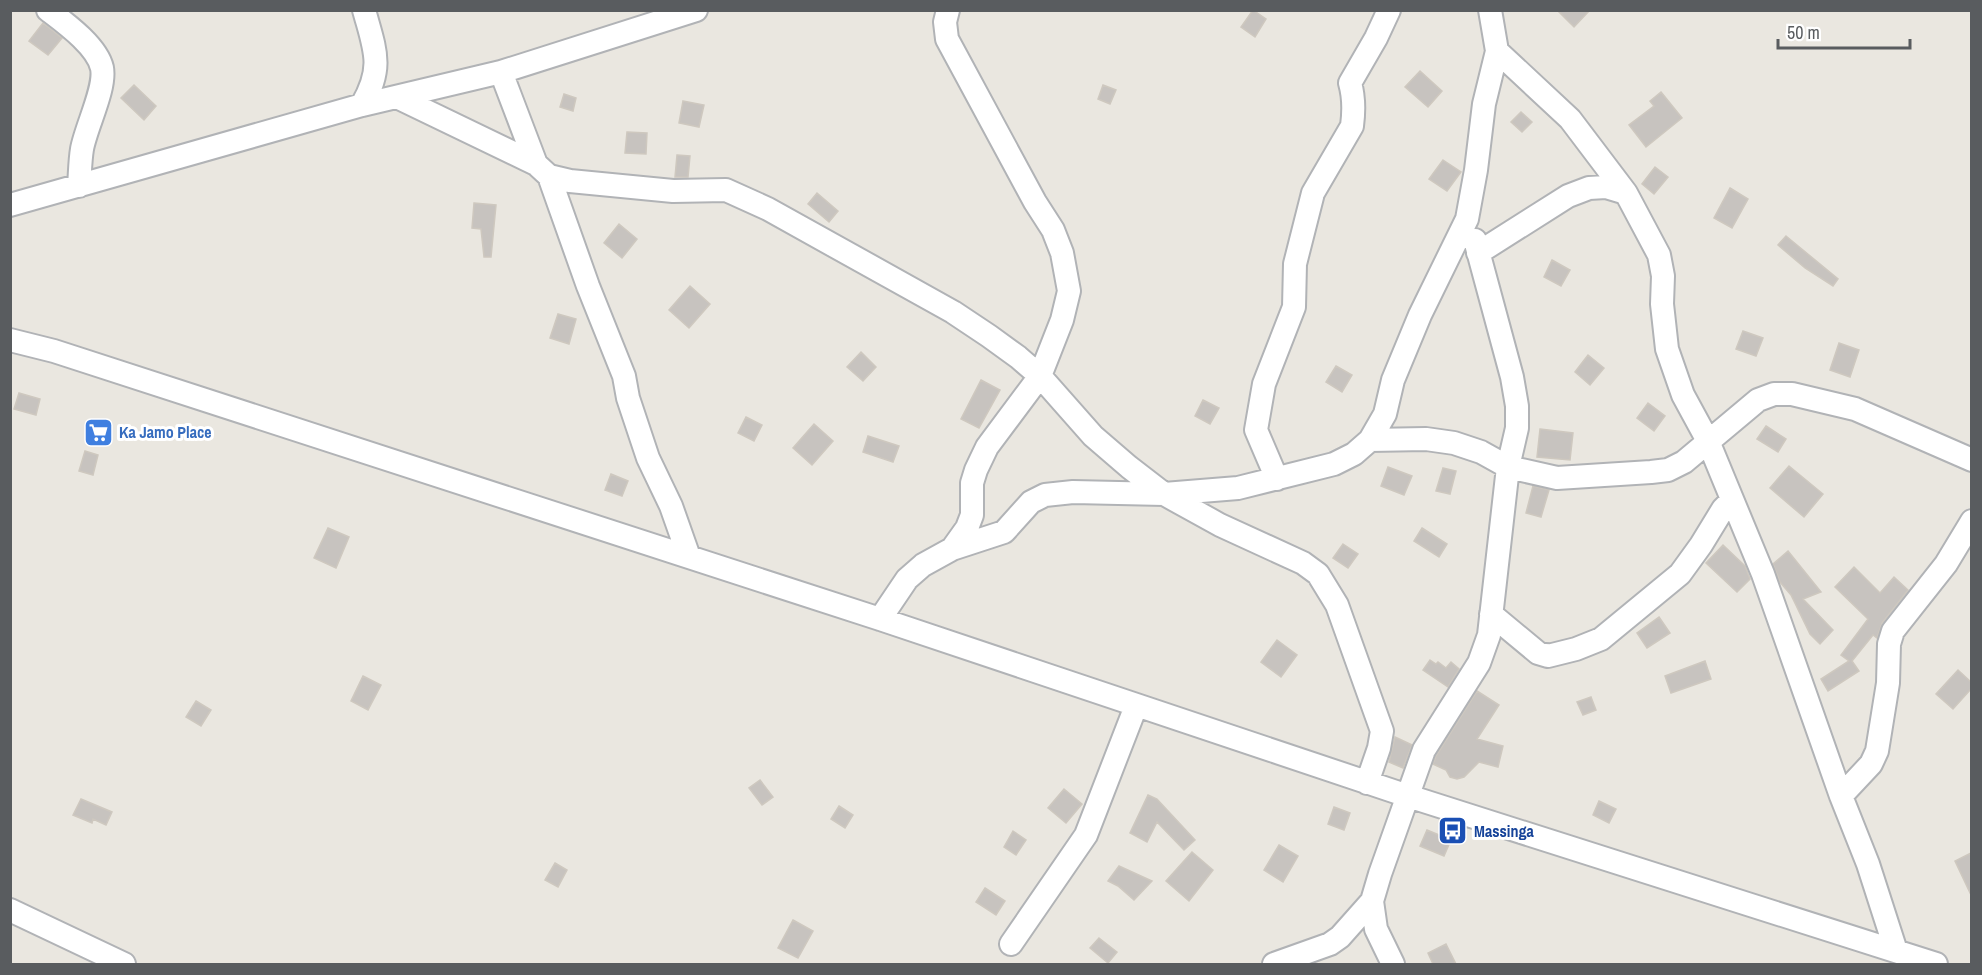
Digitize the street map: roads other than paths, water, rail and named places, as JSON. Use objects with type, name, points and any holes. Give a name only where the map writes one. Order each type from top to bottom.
[{"type":"street","points":[[48,10],[84,41],[102,68],[102,84],[82,148],[79,186]]},
{"type":"street","points":[[362,105],[372,89],[376,71],[376,53],[364,10]]},
{"type":"street","points":[[10,205],[362,105],[501,72],[696,10]]},
{"type":"street","points":[[948,10],[945,22],[947,39],[1035,202],[1053,230],[1062,253],[1070,291],[1062,320],[1040,376],[987,447],[976,470],[972,483],[972,515],[967,528],[952,549]]},
{"type":"street","points":[[1277,479],[1256,430],[1264,384],[1294,306],[1295,264],[1312,193],[1352,126],[1353,104],[1350,82],[1376,38],[1389,10]]},
{"type":"street","points":[[880,619],[907,579],[923,565],[952,549],[1004,532],[1032,502],[1045,495],[1073,492],[1164,494],[1238,488],[1334,464],[1354,454],[1371,440],[1385,414],[1393,380],[1420,315],[1467,219],[1484,104],[1497,51],[1490,10]]},
{"type":"street","points":[[1497,51],[1570,119],[1626,193],[1659,255],[1663,276],[1662,304],[1666,349],[1683,396],[1708,441],[1763,574],[1841,796],[1868,864],[1896,951]]},
{"type":"street","points":[[511,97],[552,56]]},
{"type":"street","points":[[501,72],[624,376],[628,398],[648,458],[670,506],[689,557]]},
{"type":"street","points":[[397,97],[542,170],[570,181],[673,191],[726,190],[768,209],[953,312],[1018,357],[1040,376],[1093,436],[1164,494],[1220,525],[1304,563],[1318,574],[1337,605],[1382,731],[1379,748],[1367,783]]},
{"type":"street","points":[[1478,253],[1568,196],[1589,188],[1606,187],[1626,193]]},
{"type":"street","points":[[1274,964],[1330,944],[1340,937],[1372,901],[1424,750],[1479,663],[1489,635],[1508,467],[1517,428],[1518,406],[1512,377],[1467,219]]},
{"type":"street","points":[[10,340],[65,354],[880,619],[1367,783],[1936,964]]},
{"type":"street","points":[[1371,440],[1426,439],[1454,443],[1481,452],[1508,467],[1557,478],[1668,470],[1684,462],[1758,400],[1774,394],[1792,394],[1855,409],[1971,460]]},
{"type":"street","points":[[1491,614],[1538,653],[1548,656],[1576,649],[1601,639],[1680,574],[1723,509],[1731,501]]},
{"type":"street","points":[[1841,796],[1871,764],[1877,751],[1888,683],[1889,644],[1893,631],[1946,564],[1971,521]]},
{"type":"street","points":[[1011,944],[1086,835],[1136,706]]},
{"type":"street","points":[[1372,901],[1377,928],[1393,964]]},
{"type":"street","points":[[10,910],[124,964]]},
{"type":"place","name":"Ka Jamo Place","points":[[98,432]]},
{"type":"place","name":"Massinga","points":[[1453,831]]}]
